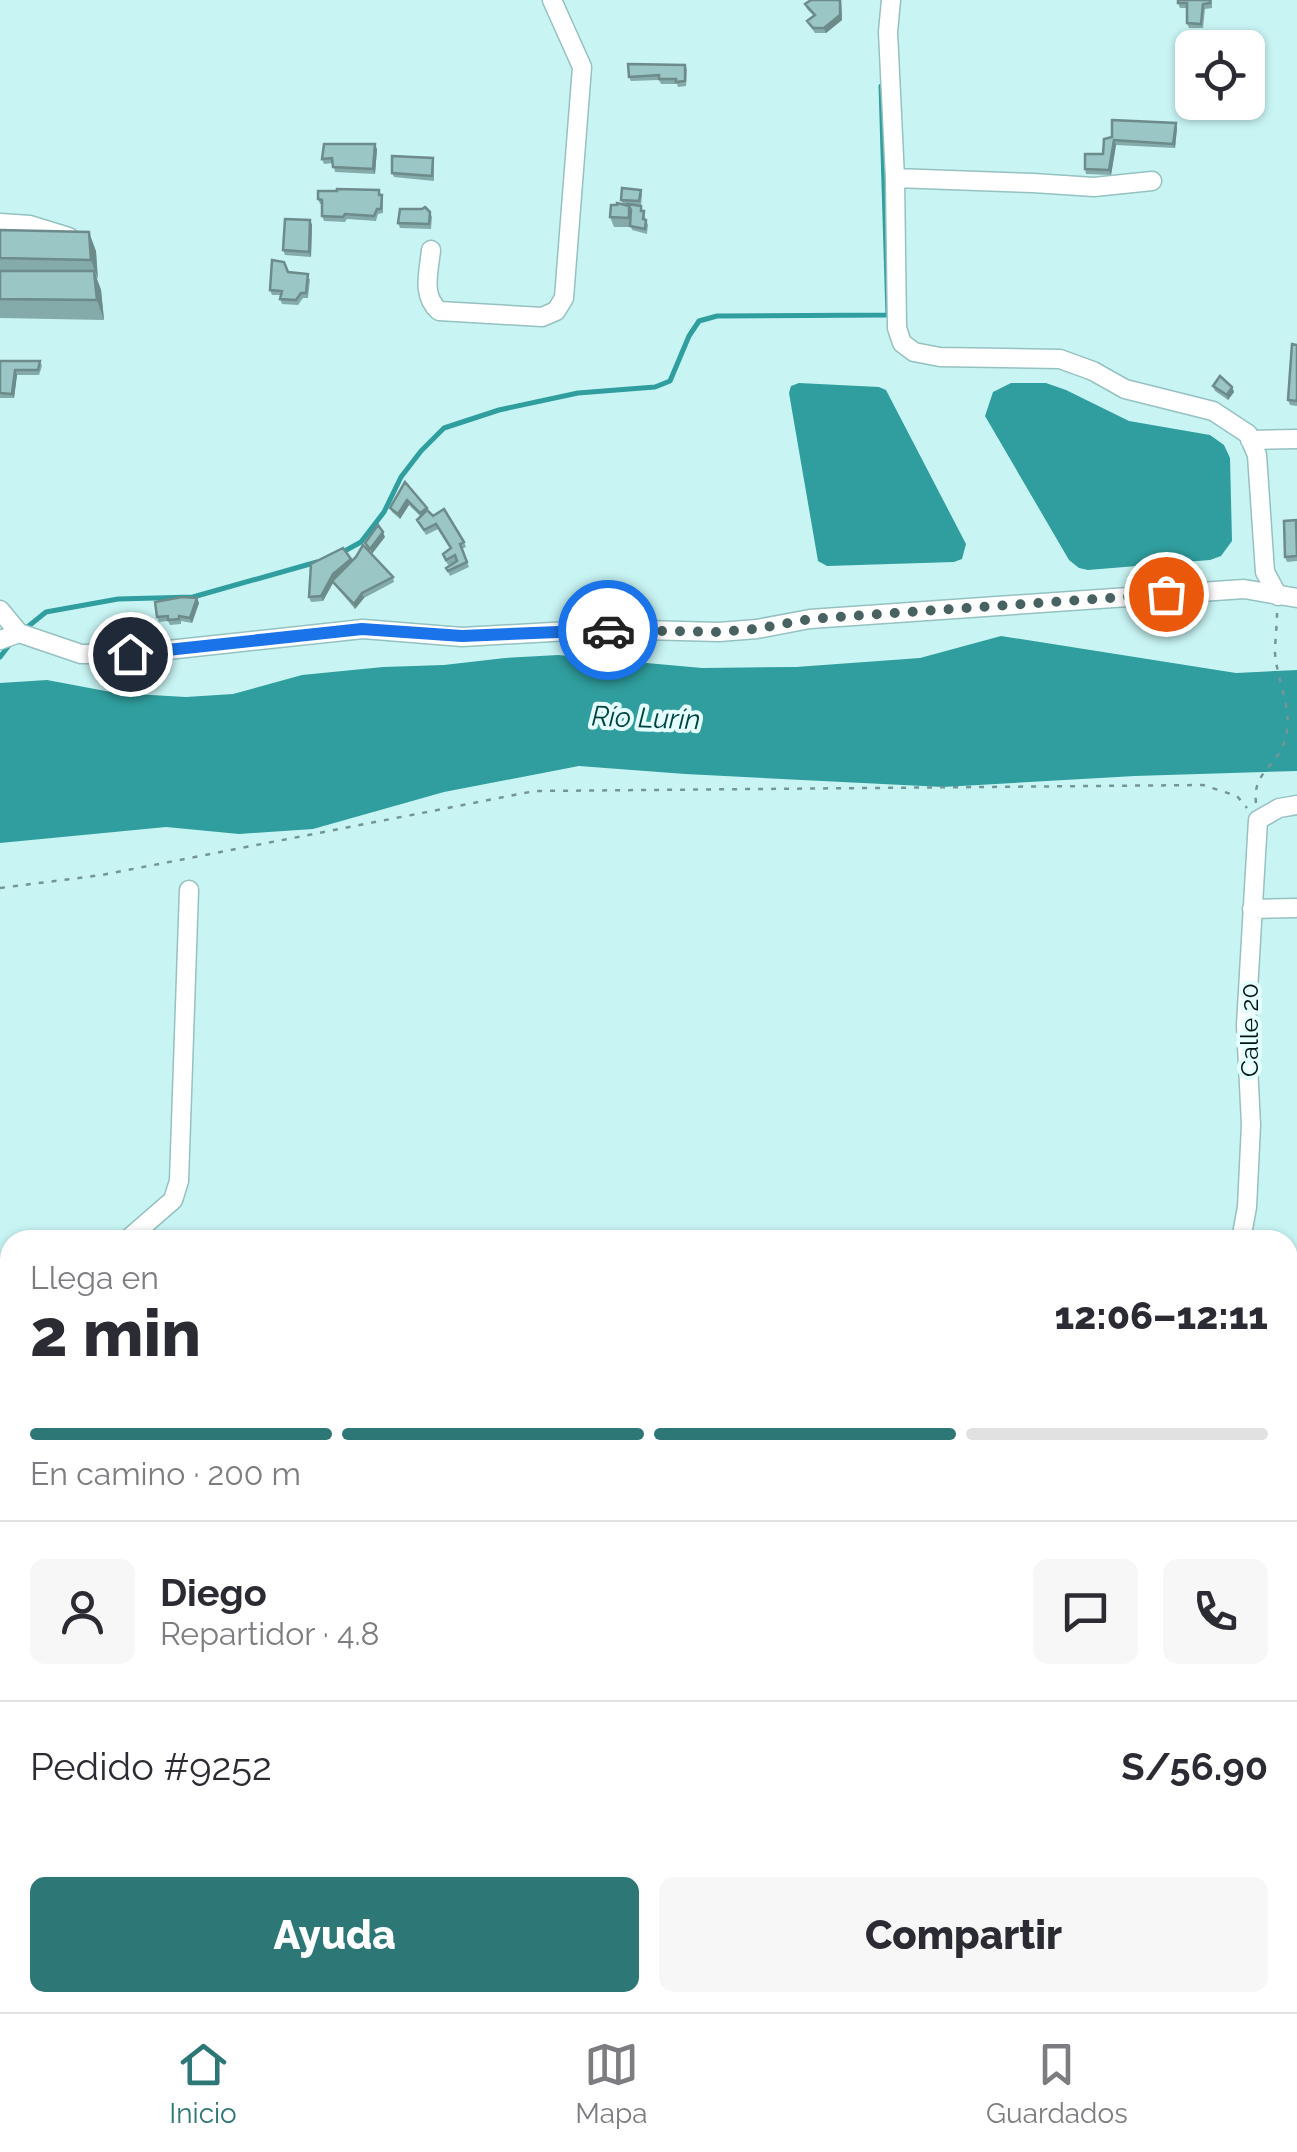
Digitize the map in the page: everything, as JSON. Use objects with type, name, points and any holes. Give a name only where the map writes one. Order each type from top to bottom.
[{"type":"street","points":[[431,250],[427,291],[429,302],[439,310],[542,317],[556,311],[564,298],[582,67],[552,0]]},
{"type":"street","points":[[891,0],[888,32],[897,328],[902,344],[914,352],[940,357],[1060,359],[1094,371],[1124,389],[1213,411],[1248,434],[1256,456],[1265,572],[1278,596]]},
{"type":"street","points":[[895,178],[1094,188],[1152,181]]},
{"type":"street","points":[[0,223],[30,225],[88,244]]},
{"type":"street","points":[[1250,440],[1297,439]]},
{"type":"street","points":[[0,610],[19,633],[81,654],[130,654],[362,629],[462,636],[605,630],[719,632],[810,619],[1224,590],[1260,590],[1297,598]]},
{"type":"street","points":[[0,640],[19,633]]},
{"type":"street","points":[[1258,820],[1279,808],[1297,805]]},
{"type":"street","name":"Calle 20","points":[[1243,1230],[1251,1125],[1246,1024],[1258,820]]},
{"type":"street","points":[[138,1230],[173,1200],[179,1181],[189,890]]},
{"type":"street","points":[[1252,908],[1297,908]]},
{"type":"path","points":[[1258,820],[1254,790],[1287,737],[1286,705],[1275,655],[1278,596]]},
{"type":"path","points":[[0,888],[102,875],[535,791],[1203,785],[1237,796],[1258,820]]},
{"type":"water","points":[[799,383],[886,390],[966,544],[962,559],[827,566],[818,561],[789,393],[791,386]]},
{"type":"water","points":[[1011,383],[1046,383],[1129,421],[1210,435],[1224,445],[1230,458],[1232,541],[1221,556],[1088,570],[1069,560],[985,416],[993,392]]},
{"type":"water","name":"Río Lurín","points":[[1001,636],[1236,673],[1297,670],[1297,771],[943,787],[579,766],[444,792],[313,829],[239,834],[166,827],[0,843],[0,683],[47,680],[116,693],[186,697],[233,694],[302,675],[558,655],[702,668],[796,667],[920,658]]},
{"type":"building","points":[[811,0],[840,0],[840,15],[824,28],[813,28],[807,21],[815,15],[805,4]]},
{"type":"building","points":[[1178,0],[1210,0],[1203,4],[1201,24],[1187,23],[1187,3]]},
{"type":"building","points":[[628,64],[685,65],[685,81],[659,79],[659,75],[629,77]]},
{"type":"building","points":[[1112,120],[1176,123],[1173,144],[1114,140],[1109,170],[1085,169],[1085,154],[1103,154],[1104,139],[1112,137]]},
{"type":"building","points":[[324,144],[375,144],[373,169],[333,167],[332,158],[322,159]]},
{"type":"building","points":[[392,156],[433,158],[432,176],[392,173]]},
{"type":"building","points":[[622,188],[641,190],[639,201],[621,200]]},
{"type":"building","points":[[379,190],[381,209],[374,216],[322,216],[318,191]]},
{"type":"building","points":[[628,204],[641,206],[645,229],[630,226]]},
{"type":"building","points":[[611,205],[629,206],[629,218],[610,217]]},
{"type":"building","points":[[425,207],[430,212],[429,224],[398,223],[400,209]]},
{"type":"building","points":[[285,219],[310,220],[309,252],[283,250]]},
{"type":"building","points":[[0,230],[89,232],[91,260],[0,258]]},
{"type":"building","points":[[272,260],[284,262],[288,272],[308,274],[306,293],[296,300],[280,299],[282,291],[270,290]]},
{"type":"building","points":[[0,271],[94,271],[97,300],[0,299]]},
{"type":"building","points":[[1292,344],[1297,345],[1297,401],[1288,400]]},
{"type":"building","points":[[0,361],[40,361],[38,370],[15,370],[12,394],[0,393]]},
{"type":"building","points":[[1220,376],[1232,387],[1227,395],[1213,386]]},
{"type":"building","points":[[405,482],[427,508],[420,513],[407,500],[398,514],[390,508]]},
{"type":"building","points":[[444,509],[464,542],[460,544],[467,562],[448,571],[446,568],[457,561],[455,555],[446,560],[443,554],[451,548],[436,524],[424,530],[417,520],[427,510],[433,516]]},
{"type":"building","points":[[1296,520],[1297,556],[1285,557],[1284,521]]},
{"type":"building","points":[[378,525],[383,532],[370,549],[365,543]]},
{"type":"building","points":[[363,545],[393,577],[362,593],[354,604],[332,581]]},
{"type":"building","points":[[343,548],[351,559],[333,574],[321,596],[309,597],[311,564]]},
{"type":"building","points":[[197,598],[190,618],[157,617],[155,602]]},
{"type":"waterway","points":[[341,553],[361,542],[384,512],[401,477],[444,428],[499,410],[578,393],[655,387],[670,381],[699,321],[717,316],[888,315],[881,86]]},
{"type":"waterway","points":[[25,629],[46,612],[118,599],[193,597],[317,562]]},
{"type":"waterway","points":[[0,657],[10,644]]},
{"type":"way so far","points":[[608,630],[719,632],[810,619],[1166,594]]},
{"type":"route","points":[[130,654],[362,629],[462,636],[608,630]]}]
